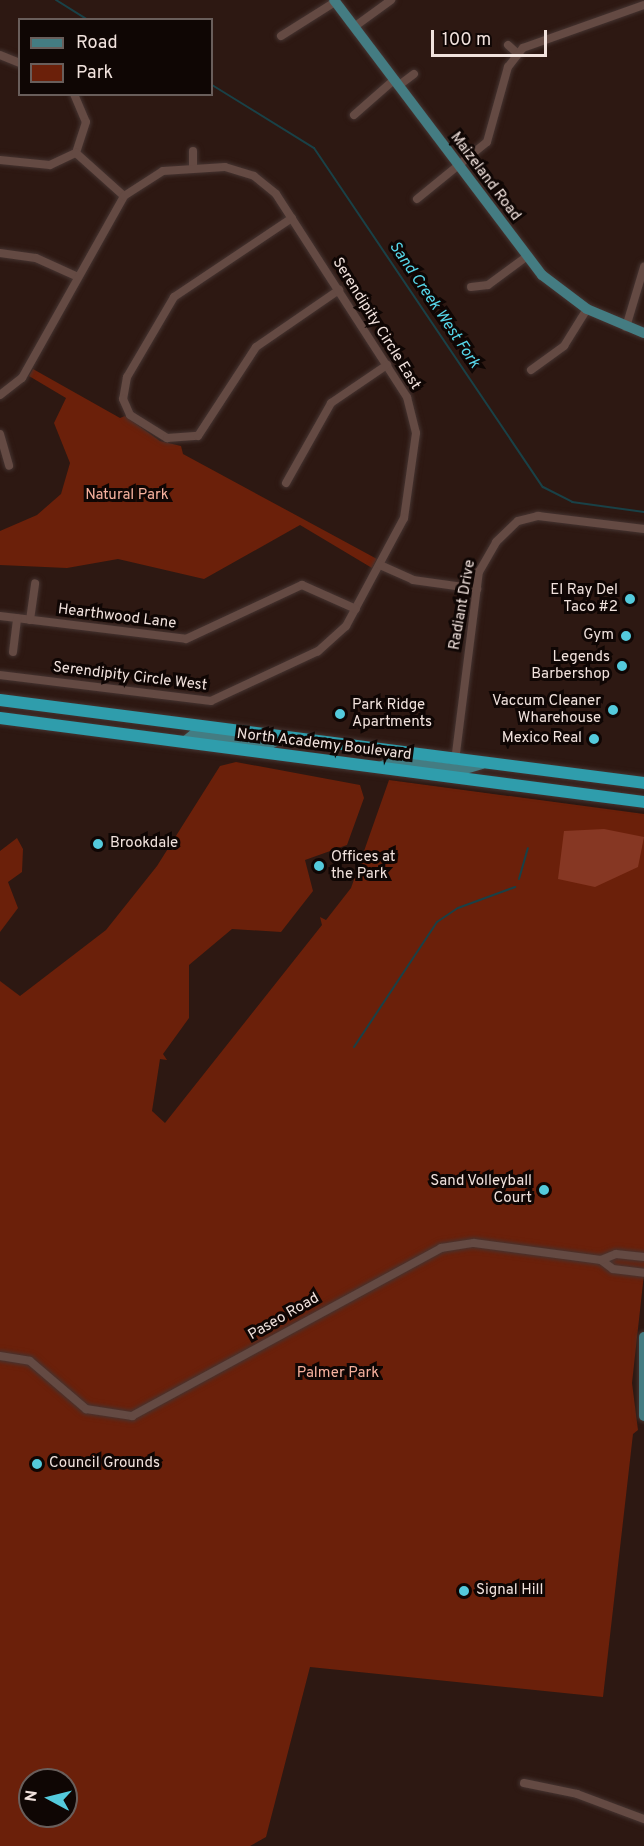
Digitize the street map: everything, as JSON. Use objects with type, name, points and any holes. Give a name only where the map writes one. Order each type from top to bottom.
[{"type":"highway","name":"North Academy Boulevard","points":[[0,700],[455,761],[644,783]]},
{"type":"highway","name":"North Academy Boulevard","points":[[0,718],[644,802]]},
{"type":"main road","name":"Maizeland Road","points":[[334,1],[526,257],[587,309],[644,333]]},
{"type":"main road","points":[[184,742],[194,734],[270,744],[283,738]]},
{"type":"main road","points":[[380,767],[393,761],[462,770],[482,764]]},
{"type":"main road","points":[[644,1337],[642,1383],[644,1416]]},
{"type":"street","points":[[354,27],[391,0]]},
{"type":"street","points":[[281,36],[334,1]]},
{"type":"street","points":[[417,199],[459,168],[490,136],[504,75],[517,53],[644,5]]},
{"type":"street","points":[[508,45],[517,53]]},
{"type":"street","points":[[0,55],[18,62]]},
{"type":"street","points":[[354,115],[396,83],[414,74]]},
{"type":"street","points":[[0,160],[51,165],[76,153],[86,122],[75,96]]},
{"type":"street","points":[[193,151],[193,166]]},
{"type":"street","points":[[76,153],[124,196]]},
{"type":"street","name":"Serendipity Circle East","points":[[0,395],[21,378],[76,276],[124,196],[153,175],[193,166],[245,171],[269,187],[292,218],[387,365],[410,405],[416,442],[408,506],[380,565]]},
{"type":"street","points":[[292,218],[189,284],[168,304],[123,393],[130,415],[152,430],[174,440],[198,436],[256,347],[339,290]]},
{"type":"street","points":[[0,253],[36,258],[76,276]]},
{"type":"street","points":[[471,287],[488,285],[526,257]]},
{"type":"street","points":[[626,327],[644,267]]},
{"type":"street","points":[[531,370],[564,346],[587,309]]},
{"type":"street","points":[[286,483],[331,403],[387,365]]},
{"type":"street","points":[[0,434],[9,466]]},
{"type":"street","name":"Radiant Drive","points":[[455,761],[477,588],[486,555],[525,518],[644,529]]},
{"type":"street","points":[[380,565],[413,580],[477,588]]},
{"type":"street","name":"Serendipity Circle West","points":[[0,675],[211,701],[318,651],[340,634],[380,565]]},
{"type":"street","points":[[30,620],[34,583]]},
{"type":"street","name":"Hearthwood Lane","points":[[0,616],[192,639],[302,585],[356,609]]},
{"type":"street","points":[[13,652],[17,618]]},
{"type":"street","name":"Paseo Road","points":[[0,1356],[30,1362],[86,1409],[132,1416],[441,1248],[482,1244],[601,1260],[613,1269],[644,1273]]},
{"type":"street","name":"Paseo Road","points":[[601,1260],[616,1254],[644,1257]]},
{"type":"street","points":[[524,1783],[577,1794],[644,1819]]},
{"type":"green space","name":"Natural Park","points":[[33,369],[120,418],[125,416],[160,441],[181,446],[183,454],[377,559],[372,568],[300,525],[204,579],[118,559],[67,568],[0,565],[0,531],[37,515],[61,494],[70,463],[54,423],[66,398],[29,376]]},
{"type":"green space","name":"Palmer Park","points":[[236,762],[360,785],[364,798],[347,845],[305,860],[313,891],[281,932],[232,929],[189,965],[189,1018],[163,1054],[167,1060],[160,1059],[152,1111],[165,1123],[322,925],[320,917],[326,920],[351,888],[389,780],[644,814],[644,1274],[632,1383],[638,1430],[633,1434],[603,1697],[310,1667],[266,1837],[250,1846],[0,1846],[0,981],[20,996],[106,930],[157,866],[220,766]]},
{"type":"green space","points":[[17,838],[23,849],[22,872],[8,882],[18,908],[0,932],[0,851]]},
{"type":"shaded area","points":[[604,829],[644,837],[638,867],[595,887],[558,879],[564,831]]},
{"type":"waterway","name":"Sand Creek West Fork","points":[[56,0],[85,18]]},
{"type":"waterway","name":"Sand Creek West Fork","points":[[213,86],[314,148],[543,487],[572,502],[644,512]]},
{"type":"waterway","points":[[519,879],[528,848]]},
{"type":"waterway","points":[[354,1047],[437,922],[458,908],[515,887]]},
{"type":"place","name":"El Ray Del Taco #2","points":[[630,599]]},
{"type":"place","name":"Gym","points":[[626,636]]},
{"type":"place","name":"Legends Barbershop","points":[[622,666]]},
{"type":"place","name":"Vaccum Cleaner Wharehouse","points":[[613,710]]},
{"type":"place","name":"Park Ridge Apartments","points":[[340,714]]},
{"type":"place","name":"Mexico Real","points":[[594,739]]},
{"type":"place","name":"Brookdale","points":[[98,844]]},
{"type":"place","name":"Offices at the Park","points":[[319,866]]},
{"type":"place","name":"Sand Volleyball Court","points":[[544,1190]]},
{"type":"place","name":"Council Grounds","points":[[37,1464]]},
{"type":"place","name":"Signal Hill","points":[[464,1591]]}]
